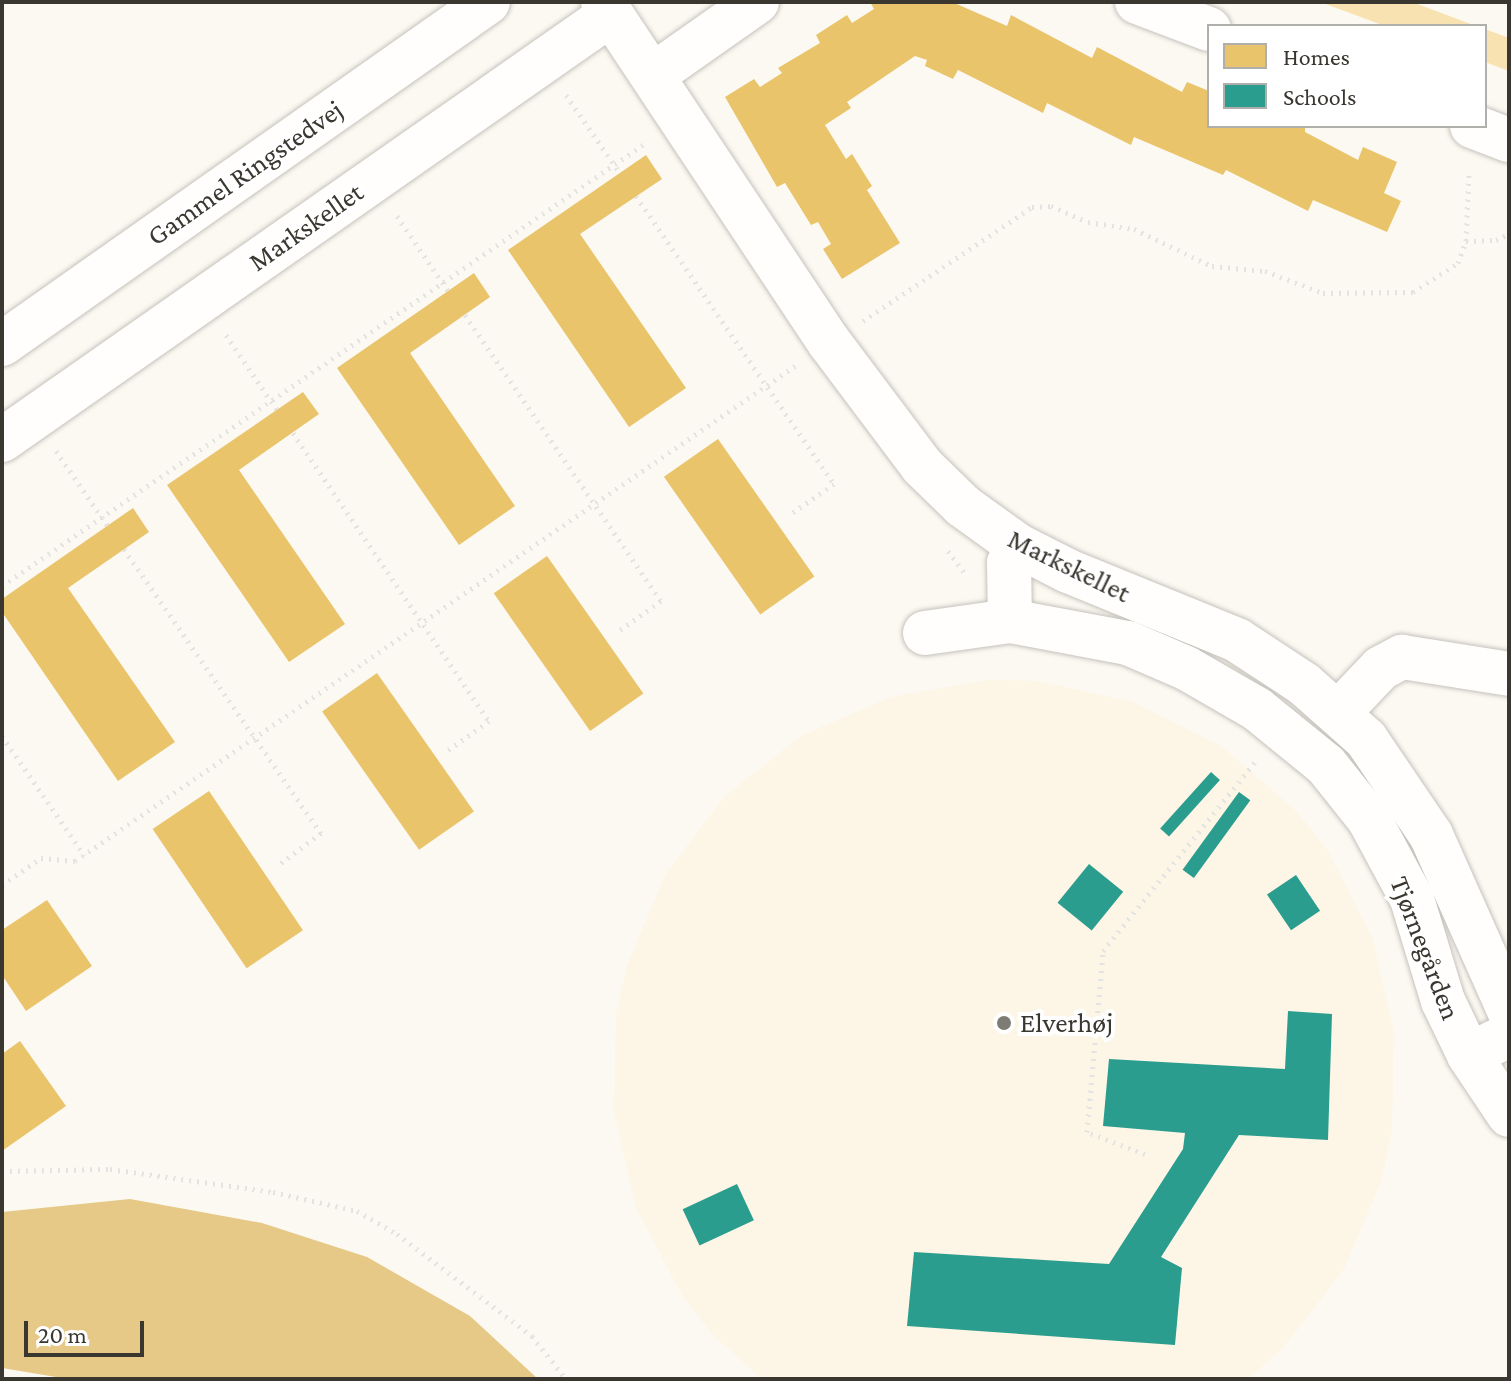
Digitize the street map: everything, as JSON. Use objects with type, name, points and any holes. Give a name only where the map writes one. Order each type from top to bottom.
[{"type":"street","name":"Gammel Ringstedvej","points":[[2,344],[488,2]]},
{"type":"street","points":[[653,75],[757,2]]},
{"type":"street","points":[[1137,2],[1207,28]]},
{"type":"street","name":"Markskellet","points":[[17,429],[543,61],[607,8],[829,342],[922,466],[963,506],[1017,545],[1237,640],[1340,711],[1391,770],[1431,835],[1509,1010]]},
{"type":"street","points":[[1010,621],[1009,563],[1017,545]]},
{"type":"street","name":"Tjørnegården","points":[[925,633],[1010,621],[1128,643],[1186,668],[1283,727],[1326,765],[1369,819],[1412,899],[1443,1001],[1469,1055],[1509,1035]]},
{"type":"street","points":[[1340,711],[1381,668],[1402,657],[1509,674]]},
{"type":"street","points":[[1469,1055],[1509,1115]]},
{"type":"path","points":[[543,61],[620,173]]},
{"type":"path","points":[[2,586],[681,118]]},
{"type":"path","points":[[2,885],[41,858],[75,861],[829,342],[1032,207],[1051,206],[1088,222],[1134,229],[1212,266],[1265,271],[1323,293],[1413,292],[1458,263],[1466,241],[1469,171],[1487,132]]},
{"type":"path","points":[[372,181],[448,291]]},
{"type":"path","points":[[636,196],[834,484],[789,515]]},
{"type":"path","points":[[1466,241],[1496,240],[1509,234]]},
{"type":"path","points":[[202,299],[277,410]]},
{"type":"path","points":[[465,315],[661,601],[617,632]]},
{"type":"path","points":[[17,429],[108,526]]},
{"type":"path","points":[[293,433],[489,721],[447,751]]},
{"type":"path","points":[[124,549],[321,833],[277,866]]},
{"type":"path","points":[[1145,1154],[1087,1132],[1103,951],[1283,727]]},
{"type":"path","points":[[2,736],[84,855]]},
{"type":"path","points":[[2,1171],[110,1169],[273,1192],[357,1211],[397,1234],[532,1336],[566,1379]]},
{"type":"shaded area","points":[[1320,2],[1412,2],[1471,24],[1380,24]]},
{"type":"shaded area","points":[[1487,30],[1509,38],[1509,71],[1487,63]]},
{"type":"shaded area","name":"Elverhøj","points":[[988,680],[1037,681],[1133,702],[1221,746],[1296,811],[1327,849],[1372,937],[1394,1032],[1392,1131],[1382,1179],[1344,1269],[1284,1347],[1248,1379],[762,1379],[712,1334],[682,1295],[636,1208],[614,1112],[616,1014],[627,966],[665,875],[724,797],[801,736],[891,697]]},
{"type":"shaded area","points":[[130,1199],[262,1223],[367,1257],[470,1316],[538,1379],[68,1379],[2,1368],[2,1212]]},
{"type":"building: Homes","points":[[870,2],[952,2],[1007,26],[1011,15],[1092,58],[1097,47],[1182,92],[1187,82],[1207,90],[1207,128],[1305,128],[1305,132],[1358,160],[1363,147],[1397,162],[1384,193],[1401,201],[1387,232],[1313,200],[1308,211],[1226,170],[1223,175],[1134,137],[1131,145],[1047,103],[1043,113],[958,70],[953,79],[925,66],[927,60],[915,56],[847,102],[851,108],[825,125],[846,159],[852,154],[872,186],[867,190],[900,243],[842,279],[823,249],[831,244],[818,222],[811,225],[785,183],[777,187],[725,97],[754,79],[760,87],[782,73],[778,68],[820,43],[816,35],[847,15],[852,23],[874,9]]},
{"type":"building: Homes","points":[[646,155],[662,179],[580,234],[686,388],[629,427],[508,250]]},
{"type":"building: Homes","points":[[474,273],[490,297],[410,353],[515,506],[459,545],[337,368]]},
{"type":"building: Homes","points":[[303,392],[319,414],[239,470],[345,624],[289,662],[167,485]]},
{"type":"building: Homes","points":[[718,439],[814,577],[760,614],[664,477]]},
{"type":"building: Homes","points":[[133,508],[149,532],[68,588],[175,742],[118,781],[2,612],[2,599]]},
{"type":"building: Homes","points":[[547,556],[643,694],[590,731],[494,593]]},
{"type":"building: Homes","points":[[377,673],[474,811],[419,850],[322,711]]},
{"type":"building: Homes","points":[[209,791],[303,930],[247,968],[153,829]]},
{"type":"building: Homes","points":[[47,900],[92,966],[26,1011],[2,975],[2,930]]},
{"type":"building: Homes","points":[[20,1041],[66,1106],[2,1151],[2,1054]]},
{"type":"building: Schools","points":[[1211,772],[1220,780],[1169,837],[1160,828]]},
{"type":"building: Schools","points":[[1239,792],[1250,800],[1194,878],[1183,870]]},
{"type":"building: Schools","points":[[1089,864],[1123,892],[1092,931],[1058,903]]},
{"type":"building: Schools","points":[[1296,875],[1320,911],[1291,930],[1267,895]]},
{"type":"building: Schools","points":[[1288,1011],[1332,1014],[1328,1140],[1239,1135],[1161,1257],[1182,1268],[1175,1345],[907,1326],[914,1252],[1109,1264],[1183,1149],[1185,1133],[1103,1126],[1109,1059],[1285,1069]]},
{"type":"building: Schools","points":[[737,1184],[754,1220],[700,1246],[683,1209]]},
{"type":"place","name":"Elverhøj","points":[[1004,1023]]}]
